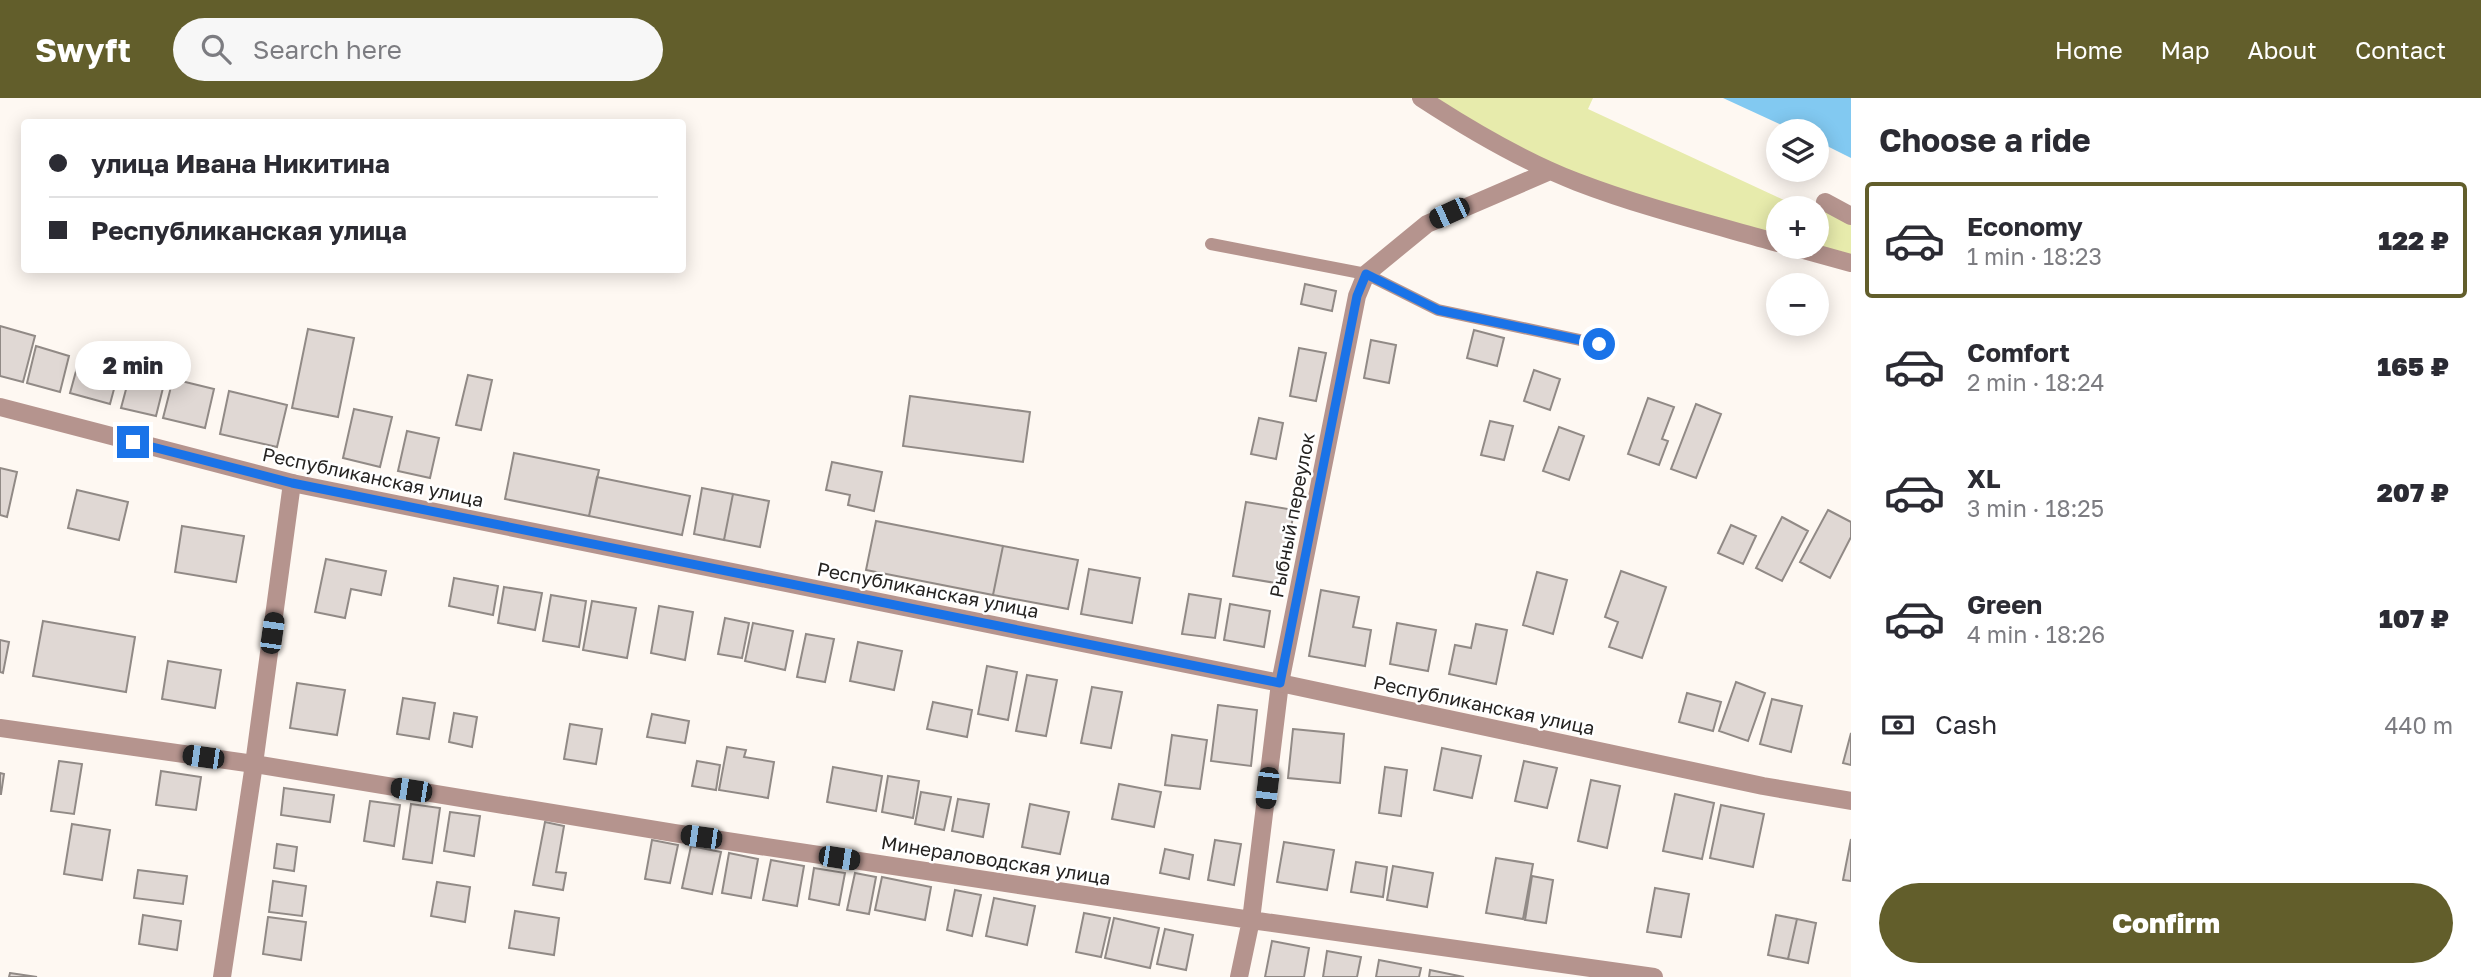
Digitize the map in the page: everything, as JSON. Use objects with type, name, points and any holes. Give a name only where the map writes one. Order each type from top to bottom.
[{"type":"street","points":[[1420,98],[1462,124],[1578,182],[1766,240]]},
{"type":"street","points":[[1366,274],[1427,223],[1550,170]]},
{"type":"street","points":[[1829,204],[1851,216]]},
{"type":"street","points":[[1829,257],[1851,263]]},
{"type":"street","name":"Рыбный переулок","points":[[1239,977],[1251,920],[1280,683],[1357,296],[1366,274]]},
{"type":"street","name":"Республиканская улица","points":[[0,407],[292,483],[1280,683],[1763,786],[1851,801]]},
{"type":"street","points":[[222,977],[292,483]]},
{"type":"street","name":"Минераловодская улица","points":[[0,728],[254,764],[674,833],[1251,920],[1654,977]]},
{"type":"lane","points":[[1211,244],[1366,274],[1438,310],[1599,344]]},
{"type":"green space","points":[[1421,98],[1593,98],[1588,109],[1775,196],[1766,196],[1766,239],[1578,182]]},
{"type":"green space","points":[[1829,204],[1851,216],[1851,263],[1829,253]]},
{"type":"water","points":[[1723,98],[1851,98],[1851,158],[1829,147],[1829,119],[1769,119]]},
{"type":"building","points":[[1305,284],[1336,291],[1332,311],[1301,304]]},
{"type":"building","points":[[0,326],[35,336],[23,382],[0,376]]},
{"type":"building","points":[[308,329],[354,338],[338,417],[292,408]]},
{"type":"building","points":[[1474,330],[1504,338],[1497,366],[1467,358]]},
{"type":"building","points":[[1371,340],[1396,345],[1389,383],[1364,378]]},
{"type":"building","points":[[36,346],[69,356],[60,392],[27,383]]},
{"type":"building","points":[[1299,348],[1326,353],[1316,401],[1290,396]]},
{"type":"building","points":[[81,353],[121,363],[110,404],[70,393]]},
{"type":"building","points":[[132,367],[166,376],[156,416],[121,408]]},
{"type":"building","points":[[1534,370],[1560,379],[1550,410],[1524,401]]},
{"type":"building","points":[[468,375],[492,380],[481,430],[456,425]]},
{"type":"building","points":[[173,379],[214,389],[205,428],[163,418]]},
{"type":"building","points":[[229,391],[287,405],[277,447],[220,434]]},
{"type":"building","points":[[910,396],[1030,412],[1023,462],[903,446]]},
{"type":"building","points":[[1648,398],[1674,407],[1662,439],[1668,441],[1659,465],[1628,454]]},
{"type":"building","points":[[1696,404],[1721,414],[1696,478],[1671,469]]},
{"type":"building","points":[[354,409],[392,417],[380,467],[343,458]]},
{"type":"building","points":[[1259,418],[1283,423],[1276,459],[1251,454]]},
{"type":"building","points":[[1490,421],[1513,426],[1504,460],[1481,455]]},
{"type":"building","points":[[1559,427],[1584,436],[1569,480],[1543,471]]},
{"type":"building","points":[[407,431],[439,438],[430,478],[398,471]]},
{"type":"building","points":[[514,453],[599,470],[589,516],[505,499]]},
{"type":"building","points":[[832,462],[882,472],[874,511],[848,505],[850,495],[826,490]]},
{"type":"building","points":[[0,468],[17,472],[7,517],[0,515]]},
{"type":"building","points":[[597,477],[690,496],[682,535],[589,516]]},
{"type":"building","points":[[702,488],[733,494],[724,540],[694,534]]},
{"type":"building","points":[[77,490],[128,502],[119,540],[68,528]]},
{"type":"building","points":[[733,494],[769,501],[760,547],[724,540]]},
{"type":"building","points":[[1246,502],[1294,510],[1282,584],[1233,576]]},
{"type":"building","points":[[1828,510],[1851,522],[1851,537],[1830,578],[1800,562]]},
{"type":"building","points":[[1782,517],[1808,531],[1782,581],[1756,568]]},
{"type":"building","points":[[876,521],[1003,546],[993,595],[866,570]]},
{"type":"building","points":[[1731,525],[1756,536],[1743,564],[1718,553]]},
{"type":"building","points":[[182,526],[244,536],[236,582],[175,572]]},
{"type":"building","points":[[1003,546],[1078,560],[1068,609],[993,595]]},
{"type":"building","points":[[326,559],[386,571],[381,595],[351,589],[345,618],[315,612]]},
{"type":"building","points":[[1089,569],[1140,578],[1132,623],[1081,614]]},
{"type":"building","points":[[1621,571],[1666,587],[1642,658],[1609,647],[1618,622],[1605,617]]},
{"type":"building","points":[[1537,572],[1567,580],[1553,634],[1523,625]]},
{"type":"building","points":[[454,578],[498,586],[493,615],[449,606]]},
{"type":"building","points":[[504,587],[542,593],[535,630],[498,623]]},
{"type":"building","points":[[1321,590],[1359,597],[1353,627],[1371,630],[1365,666],[1309,656]]},
{"type":"building","points":[[1189,594],[1221,599],[1215,638],[1182,634]]},
{"type":"building","points":[[551,595],[586,601],[579,647],[543,641]]},
{"type":"building","points":[[592,601],[636,608],[627,658],[583,650]]},
{"type":"building","points":[[1230,604],[1270,611],[1264,647],[1224,640]]},
{"type":"building","points":[[659,606],[693,612],[685,660],[651,653]]},
{"type":"building","points":[[725,618],[749,623],[742,658],[718,654]]},
{"type":"building","points":[[43,621],[135,637],[126,692],[33,676]]},
{"type":"building","points":[[753,623],[793,631],[785,670],[745,661]]},
{"type":"building","points":[[1397,623],[1436,630],[1428,671],[1390,664]]},
{"type":"building","points":[[1476,624],[1507,630],[1496,684],[1449,674],[1455,645],[1471,648]]},
{"type":"building","points":[[806,634],[834,639],[825,682],[797,677]]},
{"type":"building","points":[[0,640],[9,642],[3,673],[0,672]]},
{"type":"building","points":[[858,642],[902,651],[894,690],[850,681]]},
{"type":"building","points":[[168,661],[221,670],[215,708],[162,699]]},
{"type":"building","points":[[987,666],[1017,672],[1008,720],[978,714]]},
{"type":"building","points":[[1027,675],[1057,680],[1046,736],[1016,731]]},
{"type":"building","points":[[1736,682],[1765,693],[1748,741],[1719,731]]},
{"type":"building","points":[[297,683],[345,690],[337,735],[290,728]]},
{"type":"building","points":[[1092,687],[1122,692],[1111,748],[1081,743]]},
{"type":"building","points":[[1687,693],[1721,702],[1713,731],[1679,722]]},
{"type":"building","points":[[403,698],[435,703],[429,739],[397,734]]},
{"type":"building","points":[[1772,699],[1802,706],[1791,752],[1760,744]]},
{"type":"building","points":[[933,702],[972,710],[967,737],[927,729]]},
{"type":"building","points":[[1218,705],[1257,710],[1251,766],[1211,761]]},
{"type":"building","points":[[454,713],[477,717],[472,747],[449,742]]},
{"type":"building","points":[[652,714],[689,721],[685,743],[647,737]]},
{"type":"building","points":[[570,724],[602,729],[596,764],[564,759]]},
{"type":"building","points":[[1293,729],[1344,734],[1340,783],[1288,778]]},
{"type":"building","points":[[1851,733],[1851,765],[1843,763]]},
{"type":"building","points":[[1172,735],[1207,740],[1200,789],[1165,785]]},
{"type":"building","points":[[727,747],[746,750],[744,757],[774,762],[768,798],[719,790]]},
{"type":"building","points":[[1442,748],[1481,756],[1472,798],[1434,790]]},
{"type":"building","points":[[59,761],[82,764],[74,814],[51,811]]},
{"type":"building","points":[[697,761],[720,765],[716,790],[692,786]]},
{"type":"building","points":[[1524,761],[1557,768],[1547,808],[1515,801]]},
{"type":"building","points":[[833,767],[882,776],[876,811],[827,802]]},
{"type":"building","points":[[1385,767],[1407,770],[1401,816],[1379,813]]},
{"type":"building","points":[[161,771],[201,777],[196,810],[156,805]]},
{"type":"building","points":[[0,773],[4,774],[1,794],[0,794]]},
{"type":"building","points":[[888,776],[919,781],[913,818],[882,812]]},
{"type":"building","points":[[1591,780],[1620,786],[1607,848],[1578,841]]},
{"type":"building","points":[[1119,784],[1161,792],[1154,827],[1112,819]]},
{"type":"building","points":[[284,788],[334,795],[330,822],[281,815]]},
{"type":"building","points":[[921,792],[951,797],[944,830],[915,824]]},
{"type":"building","points":[[1675,794],[1714,803],[1702,859],[1663,851]]},
{"type":"building","points":[[958,799],[989,804],[983,837],[952,831]]},
{"type":"building","points":[[370,801],[400,805],[394,846],[364,841]]},
{"type":"building","points":[[411,804],[440,808],[432,863],[403,859]]},
{"type":"building","points":[[1030,804],[1069,812],[1060,854],[1022,847]]},
{"type":"building","points":[[1721,805],[1764,814],[1753,867],[1710,858]]},
{"type":"building","points":[[450,812],[480,816],[474,856],[444,851]]},
{"type":"building","points":[[545,822],[564,826],[556,872],[566,873],[563,890],[533,885]]},
{"type":"building","points":[[72,824],[110,830],[102,880],[64,874]]},
{"type":"building","points":[[1851,839],[1851,881],[1843,880]]},
{"type":"building","points":[[652,840],[678,845],[670,883],[645,879]]},
{"type":"building","points":[[1215,840],[1241,844],[1234,885],[1208,880]]},
{"type":"building","points":[[1284,842],[1334,850],[1327,890],[1277,882]]},
{"type":"building","points":[[277,844],[297,847],[294,871],[274,868]]},
{"type":"building","points":[[691,846],[721,852],[712,894],[682,888]]},
{"type":"building","points":[[1165,849],[1193,855],[1189,879],[1160,873]]},
{"type":"building","points":[[729,853],[758,859],[751,898],[722,893]]},
{"type":"building","points":[[1496,858],[1533,864],[1523,919],[1486,913]]},
{"type":"building","points":[[771,860],[804,866],[797,906],[763,900]]},
{"type":"building","points":[[1356,862],[1387,867],[1383,897],[1351,892]]},
{"type":"building","points":[[1393,866],[1433,873],[1427,907],[1387,900]]},
{"type":"building","points":[[814,868],[845,873],[839,905],[809,899]]},
{"type":"building","points":[[138,870],[187,876],[183,904],[134,898]]},
{"type":"building","points":[[855,873],[876,877],[869,914],[847,910]]},
{"type":"building","points":[[1532,876],[1553,880],[1546,923],[1525,920]]},
{"type":"building","points":[[882,877],[931,887],[925,920],[875,910]]},
{"type":"building","points":[[273,881],[306,886],[302,916],[269,912]]},
{"type":"building","points":[[437,882],[470,887],[465,922],[431,916]]},
{"type":"building","points":[[1655,888],[1689,894],[1681,937],[1647,932]]},
{"type":"building","points":[[955,890],[981,895],[972,936],[947,930]]},
{"type":"building","points":[[994,898],[1035,906],[1027,945],[986,936]]},
{"type":"building","points":[[515,911],[559,918],[554,955],[509,948]]},
{"type":"building","points":[[1084,913],[1110,918],[1101,957],[1076,952]]},
{"type":"building","points":[[143,915],[181,921],[177,950],[139,944]]},
{"type":"building","points":[[1776,915],[1797,919],[1788,959],[1768,955]]},
{"type":"building","points":[[268,917],[306,922],[301,960],[263,954]]},
{"type":"building","points":[[1114,918],[1159,928],[1150,968],[1105,958]]},
{"type":"building","points":[[1797,919],[1816,923],[1808,963],[1788,959]]},
{"type":"building","points":[[1165,929],[1193,935],[1186,970],[1157,964]]},
{"type":"building","points":[[1272,941],[1309,948],[1304,977],[1265,977]]},
{"type":"building","points":[[1327,951],[1361,957],[1357,977],[1323,977]]},
{"type":"building","points":[[1379,960],[1421,968],[1419,977],[1376,977]]},
{"type":"building","points":[[1430,970],[1464,977],[1429,977]]},
{"type":"building","points":[[10,973],[37,977],[9,977]]},
{"type":"route","points":[[133,442],[292,483],[1280,683],[1357,296],[1366,274],[1438,310],[1599,344]]}]
